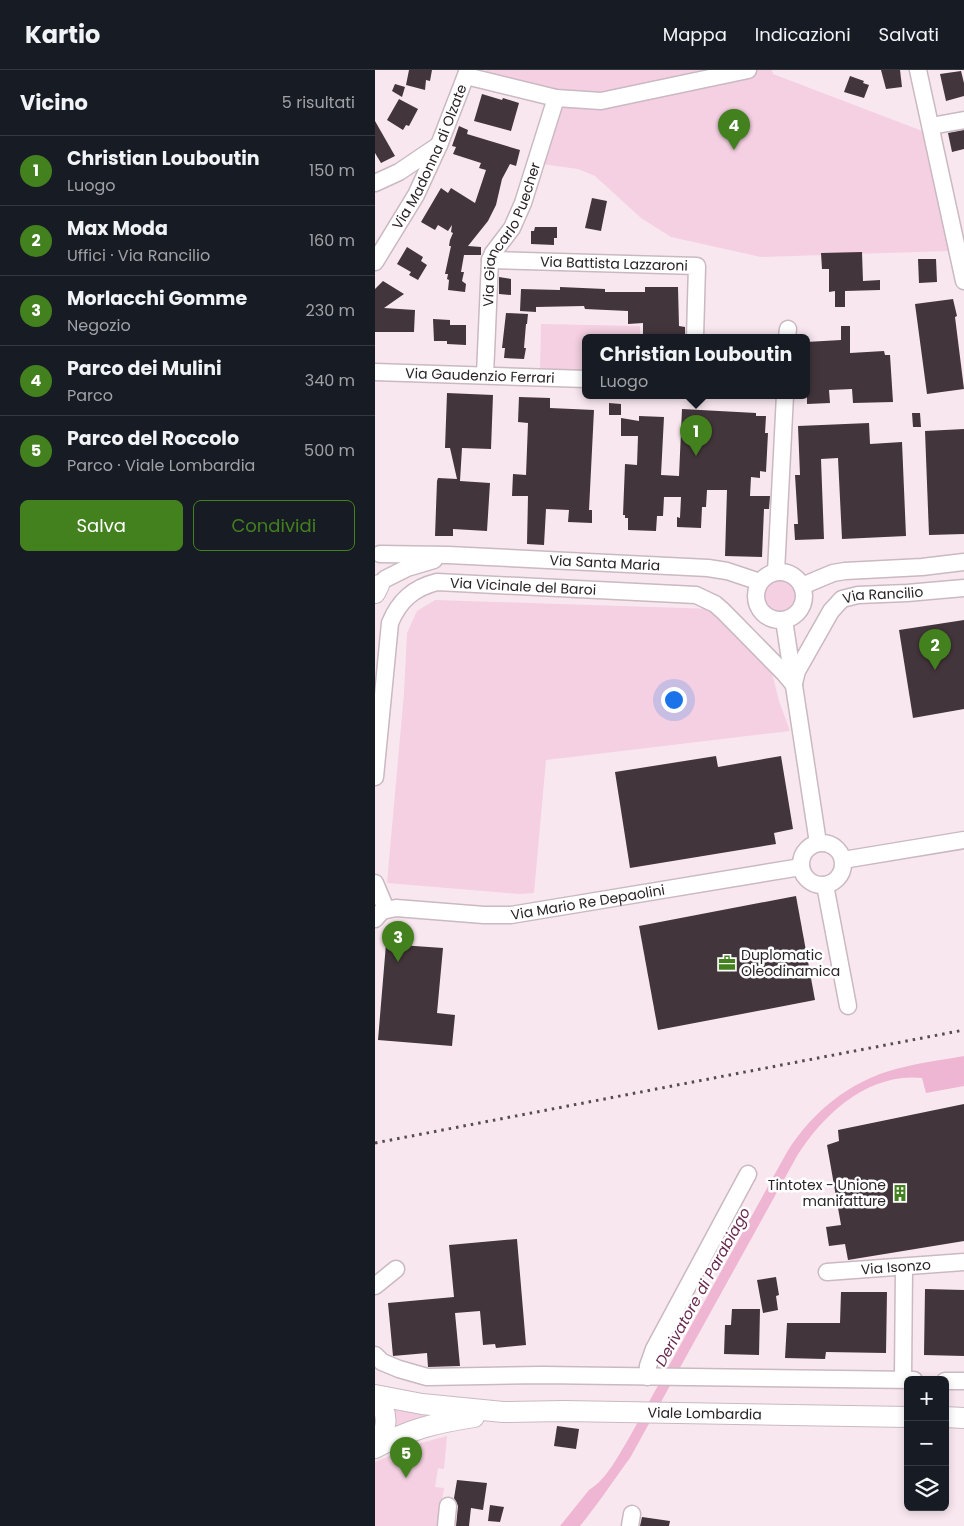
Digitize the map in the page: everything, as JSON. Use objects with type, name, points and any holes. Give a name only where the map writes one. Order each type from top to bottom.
[{"type":"main road","name":"Viale Lombardia","points":[[375,1396],[422,1404],[503,1412],[564,1411],[904,1417]]},
{"type":"main road","name":"Viale Lombardia","points":[[375,1396],[383,1408],[386,1424],[381,1439],[375,1447]]},
{"type":"main road","name":"Viale Lombardia","points":[[375,1447],[428,1425],[503,1412]]},
{"type":"main road","points":[[949,1417],[964,1418]]},
{"type":"street","points":[[467,73],[556,98],[601,101],[748,70]]},
{"type":"street","points":[[918,70],[964,281]]},
{"type":"street","name":"Via Madonna di Olzate","points":[[375,262],[416,195],[439,145],[467,73]]},
{"type":"street","name":"Via Giancarlo Puecher","points":[[485,375],[490,260],[512,228],[523,203],[556,98]]},
{"type":"street","points":[[931,126],[964,120]]},
{"type":"street","points":[[375,183],[399,172],[439,145]]},
{"type":"street","name":"Via Battista Lazzaroni","points":[[490,260],[697,266],[695,334]]},
{"type":"street","name":"Via Gaudenzio Ferrari","points":[[375,372],[582,379]]},
{"type":"street","points":[[775,572],[785,399]]},
{"type":"street","name":"Via Santa Maria","points":[[378,553],[708,568],[727,571],[760,582]]},
{"type":"street","name":"Via Santa Maria","points":[[378,553],[385,559],[388,566],[388,573],[378,586]]},
{"type":"street","name":"Via Santa Maria","points":[[378,586],[407,568],[449,555]]},
{"type":"street","points":[[802,586],[833,573],[845,571],[964,562]]},
{"type":"street","points":[[775,572],[788,573],[794,576],[802,586],[804,598],[802,605],[795,615],[783,620],[771,619],[761,612],[757,606],[755,594],[764,577],[775,572]]},
{"type":"street","name":"Via Vicinale del Baroi","points":[[375,777],[390,623],[397,608],[407,596],[416,590],[437,582],[696,596],[715,604],[723,611],[794,685]]},
{"type":"street","name":"Via Rancilio","points":[[794,685],[797,671],[831,611],[843,599],[858,595],[907,594],[964,588]]},
{"type":"street","points":[[783,620],[819,842]]},
{"type":"street","points":[[843,860],[964,840]]},
{"type":"street","points":[[819,842],[834,846],[840,852],[843,860],[843,868],[839,876],[833,882],[825,884],[817,884],[810,881],[804,875],[801,867],[801,859],[805,851],[819,842]]},
{"type":"street","name":"Via Mario Re Depaolini","points":[[381,914],[396,908],[485,915],[511,915],[801,867]]},
{"type":"street","points":[[375,882],[381,914]]},
{"type":"street","points":[[825,884],[848,1006]]},
{"type":"street","points":[[652,1377],[648,1366],[654,1349],[748,1174]]},
{"type":"street","name":"Via Isonzo","points":[[827,1272],[964,1262]]},
{"type":"street","points":[[904,1267],[908,1376]]},
{"type":"street","points":[[375,1286],[395,1268]]},
{"type":"street","points":[[375,1355],[382,1362],[427,1377],[536,1375],[904,1380]]},
{"type":"street","points":[[949,1380],[964,1381]]},
{"type":"street","points":[[446,1526],[448,1506]]},
{"type":"shaded area","points":[[485,70],[772,70],[773,74],[925,132],[951,249],[948,251],[761,257],[671,237],[641,218],[595,176],[578,169],[534,163],[552,92],[489,74]]},
{"type":"shaded area","points":[[541,324],[640,326],[640,334],[582,334],[582,373],[540,372]]},
{"type":"shaded area","points":[[779,577],[786,578],[792,582],[796,588],[796,602],[792,608],[786,612],[779,613],[772,612],[766,608],[762,602],[761,595],[762,588],[766,582],[772,578]]},
{"type":"shaded area","points":[[435,600],[713,609],[772,673],[779,701],[790,731],[546,760],[534,893],[519,894],[387,883],[404,693],[407,633],[417,611]]},
{"type":"shaded area","points":[[964,1056],[964,1086],[926,1093],[922,1078],[902,1078],[884,1082],[866,1089],[849,1099],[820,1125],[797,1156],[630,1458],[580,1526],[560,1526],[589,1490],[607,1473],[629,1438],[787,1152],[808,1124],[820,1111],[848,1090],[879,1074],[913,1065]]},
{"type":"shaded area","points":[[388,1402],[440,1415],[425,1417],[391,1428]]},
{"type":"shaded area","points":[[447,1436],[444,1469],[438,1468],[435,1487],[444,1488],[438,1526],[375,1526],[375,1462],[421,1443]]},
{"type":"building","points":[[409,70],[432,70],[430,81],[426,80],[425,90],[406,85]]},
{"type":"building","points":[[881,70],[900,70],[902,87],[886,89]]},
{"type":"building","points":[[961,71],[964,83],[964,96],[946,101],[940,74]]},
{"type":"building","points":[[850,76],[869,85],[864,98],[844,92]]},
{"type":"building","points":[[395,84],[405,87],[402,97],[392,91]]},
{"type":"building","points":[[482,94],[519,103],[511,131],[474,121]]},
{"type":"building","points":[[399,99],[418,109],[409,126],[406,125],[403,130],[387,120]]},
{"type":"building","points":[[375,121],[395,156],[381,163],[375,153]]},
{"type":"building","points":[[459,126],[468,130],[467,134],[520,150],[516,166],[510,164],[502,179],[496,205],[488,221],[468,246],[481,247],[481,255],[464,255],[461,272],[464,272],[462,281],[466,284],[465,292],[448,290],[448,274],[445,274],[451,246],[449,246],[450,240],[453,233],[451,232],[452,225],[448,231],[438,225],[435,230],[421,222],[441,188],[448,193],[451,188],[475,203],[486,170],[479,168],[481,163],[453,154],[456,147],[452,146]]},
{"type":"building","points":[[964,130],[964,149],[952,152],[948,133]]},
{"type":"building","points":[[592,198],[607,201],[601,231],[585,228]]},
{"type":"building","points":[[535,227],[557,227],[557,238],[554,238],[554,245],[531,244],[531,231],[534,231]]},
{"type":"building","points":[[407,247],[423,257],[421,261],[427,265],[418,280],[409,275],[411,272],[397,264]]},
{"type":"building","points":[[862,252],[863,281],[880,280],[880,290],[845,291],[845,307],[835,307],[835,291],[829,292],[829,269],[822,269],[821,253]]},
{"type":"building","points":[[918,259],[936,259],[937,282],[919,283]]},
{"type":"building","points":[[499,277],[511,279],[511,295],[499,294]]},
{"type":"building","points":[[383,281],[404,294],[384,308],[415,310],[414,332],[375,332],[375,289]]},
{"type":"building","points":[[560,287],[605,289],[605,292],[645,292],[645,287],[678,287],[679,326],[685,327],[685,334],[643,334],[643,323],[628,324],[628,311],[585,309],[584,306],[536,307],[536,312],[520,311],[521,289],[560,290]]},
{"type":"building","points":[[953,299],[957,316],[955,317],[964,389],[927,394],[915,304]]},
{"type":"building","points":[[506,313],[528,314],[524,359],[504,358],[505,348],[502,348]]},
{"type":"building","points":[[433,319],[450,320],[450,325],[466,325],[466,345],[447,344],[447,341],[434,341]]},
{"type":"building","points":[[841,326],[850,326],[850,353],[884,351],[885,355],[890,355],[893,402],[853,403],[852,389],[829,390],[830,403],[807,404],[807,399],[810,399],[810,342],[841,340]]},
{"type":"building","points":[[447,393],[493,395],[491,449],[462,448],[460,481],[490,483],[487,531],[453,529],[453,536],[435,536],[438,478],[457,479],[450,448],[445,448]]},
{"type":"building","points":[[519,397],[550,398],[550,408],[594,410],[589,510],[592,510],[592,523],[568,522],[569,510],[546,509],[544,545],[527,544],[528,496],[512,496],[513,474],[526,475],[528,423],[518,422]]},
{"type":"building","points":[[609,403],[621,404],[621,415],[609,415]]},
{"type":"building","points":[[682,409],[756,413],[756,416],[766,416],[765,433],[768,433],[766,472],[760,471],[760,478],[751,477],[750,496],[770,496],[769,509],[764,509],[762,557],[725,556],[727,490],[707,490],[706,507],[702,507],[701,528],[677,527],[677,517],[680,518],[681,497],[664,497],[663,516],[657,516],[656,531],[628,530],[628,518],[625,518],[625,515],[623,515],[625,464],[637,465],[638,436],[621,436],[621,418],[639,421],[639,416],[664,417],[661,475],[679,476]]},
{"type":"building","points":[[912,413],[920,413],[921,427],[913,427]]},
{"type":"building","points":[[869,423],[870,444],[902,442],[906,536],[842,539],[838,458],[821,459],[824,539],[795,540],[794,524],[798,524],[795,475],[800,475],[798,426]]},
{"type":"building","points":[[964,429],[964,534],[929,535],[925,431]]},
{"type":"building","points":[[964,620],[964,709],[913,718],[899,630]]},
{"type":"building","points":[[716,756],[718,767],[781,756],[793,829],[774,833],[776,844],[630,868],[615,772]]},
{"type":"building","name":"Duplomatic Oleodinamica","points":[[796,896],[815,1000],[658,1030],[639,926]]},
{"type":"building","points":[[386,944],[443,948],[437,1013],[455,1015],[452,1046],[378,1040]]},
{"type":"building","name":"Tintotex - Unione manifatture","points":[[964,1104],[964,1241],[848,1260],[845,1244],[829,1246],[826,1227],[841,1225],[827,1145],[839,1141],[838,1130]]},
{"type":"building","points":[[517,1239],[526,1345],[496,1348],[495,1344],[483,1345],[480,1311],[455,1313],[460,1366],[428,1367],[427,1353],[393,1356],[388,1303],[454,1297],[449,1245]]},
{"type":"building","points":[[776,1277],[779,1295],[776,1296],[778,1310],[763,1313],[757,1280]]},
{"type":"building","points":[[925,1289],[964,1290],[964,1356],[924,1355]]},
{"type":"building","points":[[841,1292],[887,1292],[886,1353],[826,1352],[825,1359],[785,1358],[787,1323],[840,1323]]},
{"type":"building","points":[[732,1309],[760,1309],[759,1355],[724,1354],[725,1325],[731,1325]]},
{"type":"building","points":[[557,1426],[579,1429],[576,1449],[554,1446]]},
{"type":"building","points":[[457,1480],[487,1483],[483,1510],[471,1508],[469,1526],[456,1526],[458,1506],[454,1498]]},
{"type":"building","points":[[490,1505],[504,1507],[500,1522],[488,1521]]},
{"type":"building","points":[[642,1517],[670,1521],[669,1526],[640,1526]]},
{"type":"railway","points":[[375,1143],[964,1030]]},
{"type":"place","name":"Parco dei Mulini","points":[[734,150]]},
{"type":"place","name":"Christian Louboutin","points":[[696,456]]},
{"type":"place","name":"Max Moda","points":[[935,670]]},
{"type":"place","name":"Morlacchi Gomme","points":[[398,962]]},
{"type":"place","name":"Duplomatic Oleodinamica","points":[[727,963]]},
{"type":"place","name":"Tintotex - Unione manifatture","points":[[900,1193]]},
{"type":"place","name":"Parco del Roccolo","points":[[406,1478]]},
{"type":"water label","name":"Derivatore di Parabiago","points":[[703,1287]]}]
